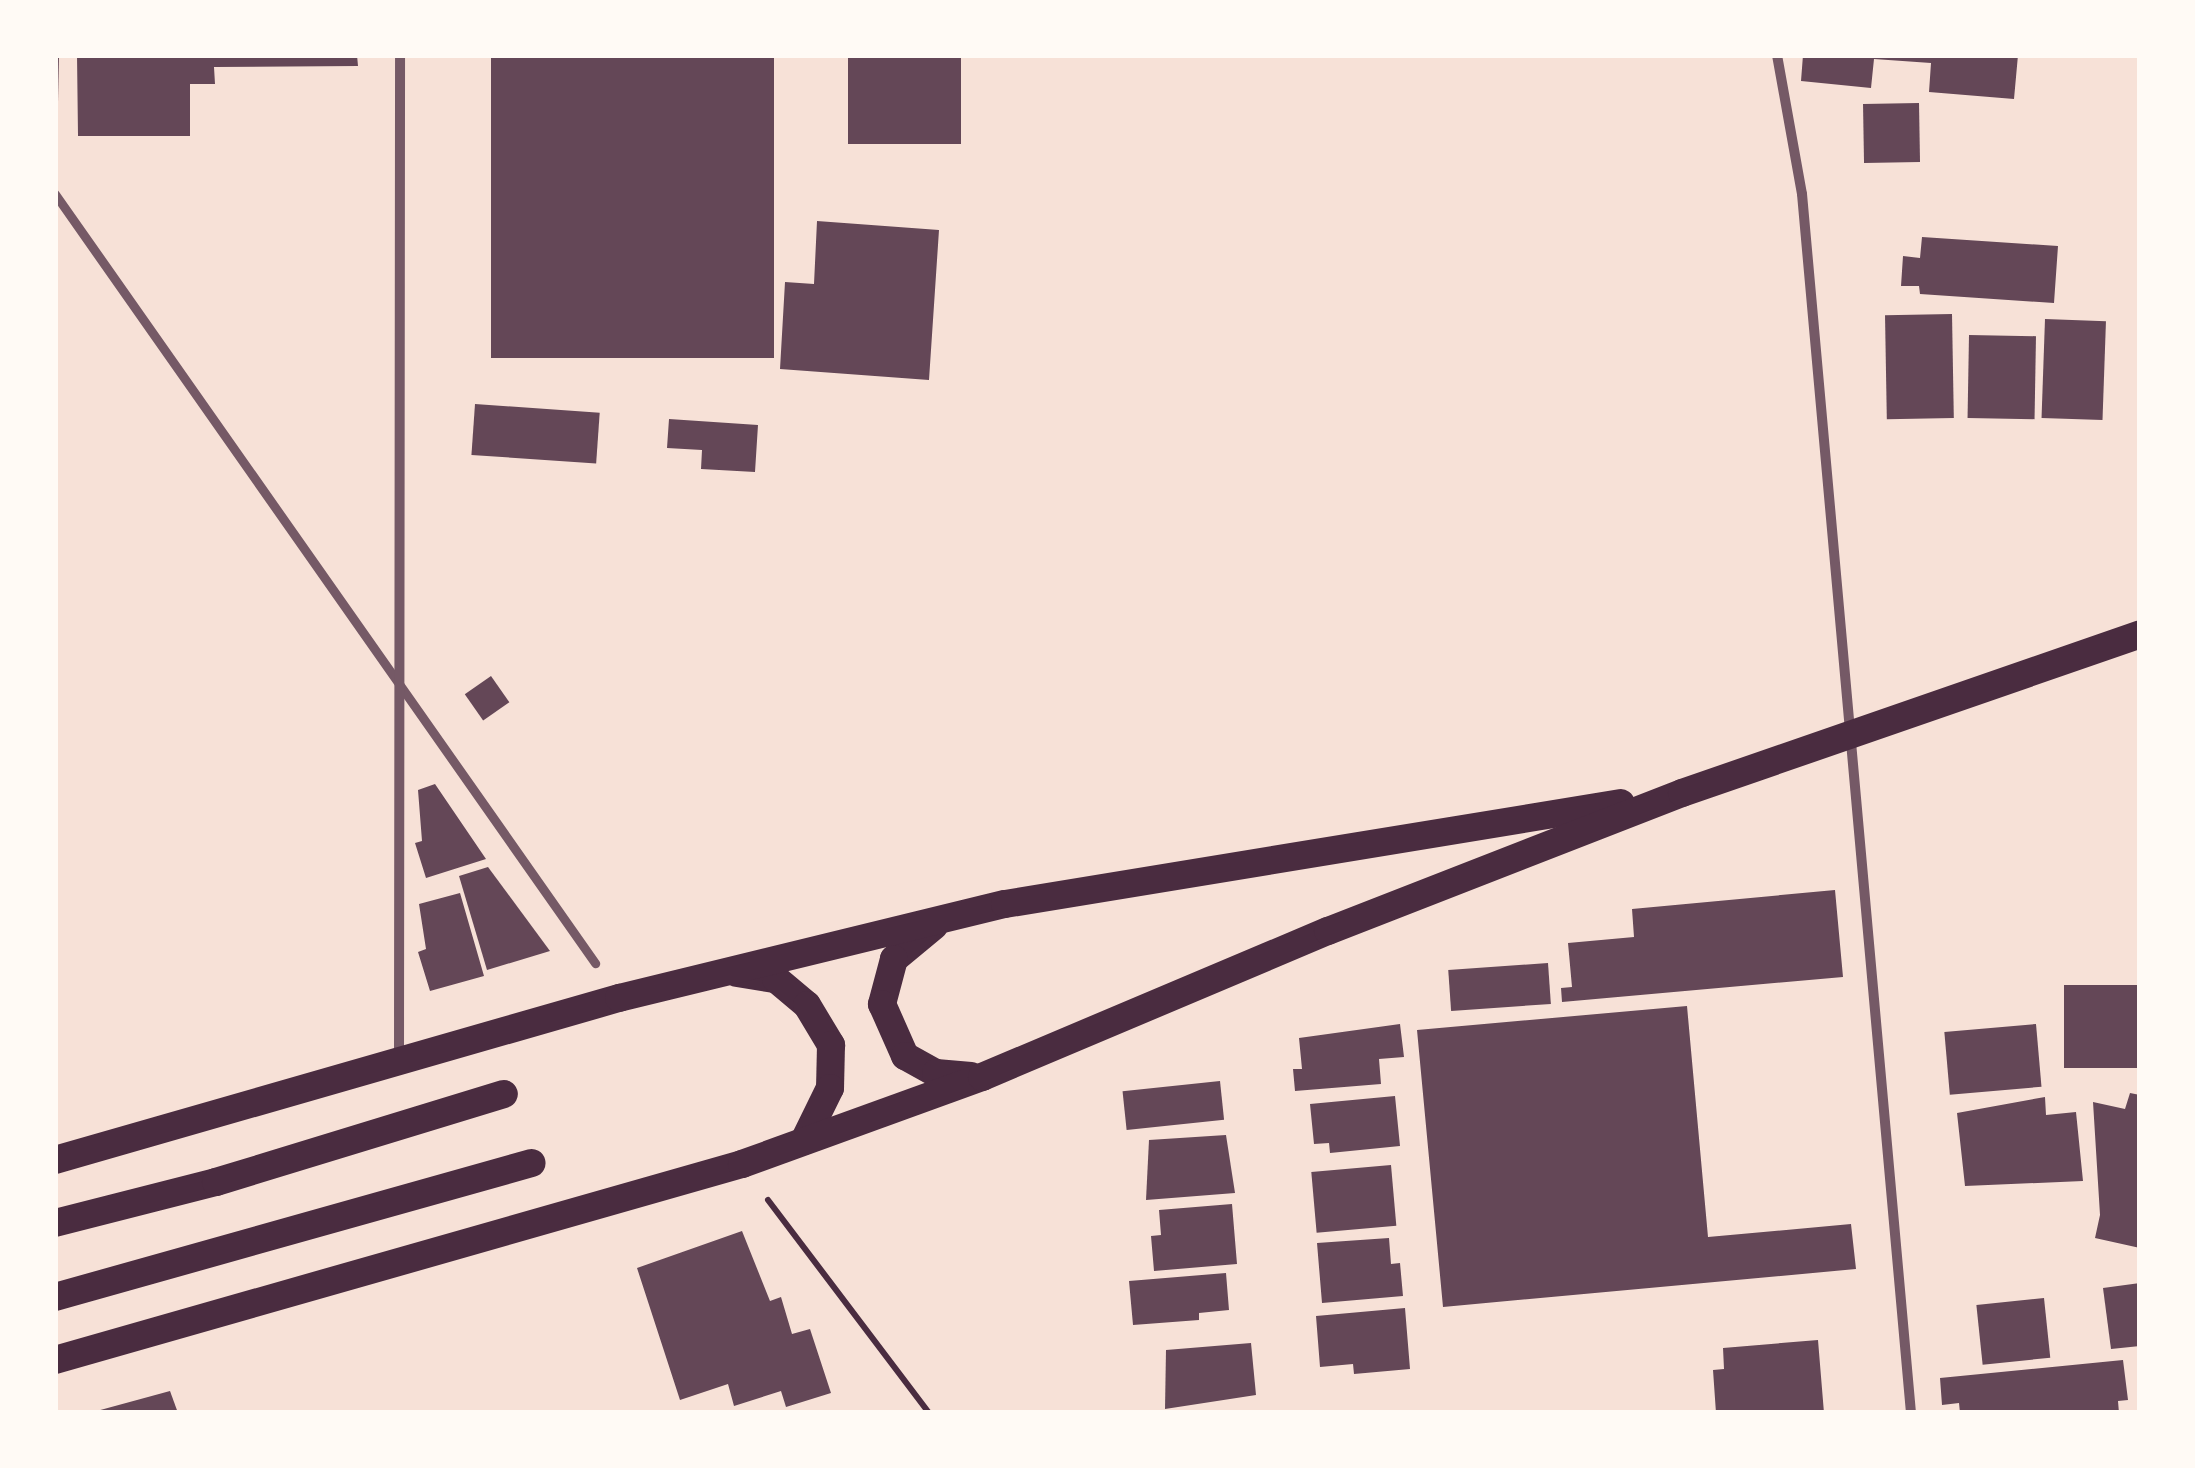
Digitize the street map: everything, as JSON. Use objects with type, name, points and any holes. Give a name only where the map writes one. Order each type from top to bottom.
[{"type":"highway","points":[[55,1360],[236,1313],[804,1141],[982,1077],[1328,931],[1682,793],[2135,638]]},
{"type":"highway","points":[[55,1160],[725,971],[942,920],[1682,793]]},
{"type":"highway","points":[[942,920],[894,959],[882,1004],[906,1056],[936,1073],[982,1077]]},
{"type":"highway","points":[[725,971],[776,980],[806,1005],[831,1045],[830,1088],[804,1141]]},
{"type":"highway","points":[[55,1223],[216,1182],[504,1094]]},
{"type":"highway","points":[[55,1297],[532,1163]]},
{"type":"street","points":[[399,1062],[400,55]]},
{"type":"street","points":[[1777,55],[1802,194],[1911,1413]]},
{"type":"street","points":[[55,194],[595,964]]},
{"type":"path","points":[[761,1191],[928,1413]]},
{"type":"building","points":[[55,55],[59,55],[58,102],[55,102]]},
{"type":"building","points":[[77,55],[357,55],[358,66],[214,67],[215,84],[190,84],[190,136],[78,136]]},
{"type":"building","points":[[491,55],[774,55],[774,358],[491,358]]},
{"type":"building","points":[[848,55],[961,55],[961,144],[848,144]]},
{"type":"building","points":[[1803,55],[2018,55],[2014,99],[1929,92],[1931,63],[1874,59],[1871,88],[1801,81]]},
{"type":"building","points":[[1919,103],[1920,162],[1864,163],[1863,104]]},
{"type":"building","points":[[817,221],[939,230],[929,380],[780,369],[785,282],[814,284]]},
{"type":"building","points":[[1922,237],[2058,246],[2054,303],[1920,294],[1919,286],[1901,286],[1903,256],[1920,258]]},
{"type":"building","points":[[1952,314],[1954,418],[1887,419],[1885,315]]},
{"type":"building","points":[[2045,319],[2106,321],[2103,420],[2042,418]]},
{"type":"building","points":[[1969,335],[2036,336],[2035,419],[1968,418]]},
{"type":"building","points":[[475,404],[600,413],[596,464],[471,455]]},
{"type":"building","points":[[669,419],[758,425],[755,472],[701,469],[702,450],[667,448]]},
{"type":"building","points":[[491,676],[509,702],[483,721],[465,694]]},
{"type":"building","points":[[435,784],[486,859],[426,878],[415,843],[422,841],[418,790]]},
{"type":"building","points":[[488,867],[550,951],[487,970],[459,876]]},
{"type":"building","points":[[1835,890],[1843,977],[1562,1002],[1561,988],[1572,987],[1568,943],[1634,937],[1632,909]]},
{"type":"building","points":[[460,893],[484,976],[430,991],[418,952],[426,949],[419,904]]},
{"type":"building","points":[[1548,963],[1551,1004],[1451,1011],[1448,970]]},
{"type":"building","points":[[2064,985],[2140,985],[2140,1068],[2064,1068]]},
{"type":"building","points":[[1687,1006],[1708,1237],[1851,1224],[1856,1269],[1443,1307],[1417,1030]]},
{"type":"building","points":[[1400,1024],[1404,1057],[1379,1059],[1381,1084],[1295,1091],[1293,1069],[1302,1069],[1299,1038]]},
{"type":"building","points":[[2036,1024],[2041,1087],[1950,1095],[1944,1032]]},
{"type":"building","points":[[1220,1081],[1224,1120],[1127,1130],[1123,1091]]},
{"type":"building","points":[[2130,1093],[2140,1095],[2140,1248],[2095,1238],[2100,1215],[2093,1102],[2125,1109]]},
{"type":"building","points":[[1395,1096],[1400,1146],[1330,1153],[1329,1143],[1314,1144],[1310,1104]]},
{"type":"building","points":[[2045,1097],[2046,1115],[2076,1112],[2083,1181],[1965,1186],[1957,1113]]},
{"type":"building","points":[[1226,1135],[1235,1193],[1146,1200],[1149,1140]]},
{"type":"building","points":[[1391,1165],[1396,1226],[1317,1233],[1311,1172]]},
{"type":"building","points":[[1232,1204],[1237,1264],[1154,1271],[1151,1236],[1161,1235],[1159,1210]]},
{"type":"building","points":[[742,1231],[770,1301],[781,1297],[792,1334],[810,1329],[831,1393],[786,1407],[781,1391],[734,1406],[728,1384],[680,1400],[637,1268]]},
{"type":"building","points":[[1389,1238],[1391,1264],[1400,1263],[1403,1296],[1322,1303],[1317,1243]]},
{"type":"building","points":[[1226,1273],[1229,1310],[1199,1313],[1199,1320],[1133,1325],[1129,1281]]},
{"type":"building","points":[[2140,1283],[2140,1346],[2111,1349],[2103,1288]]},
{"type":"building","points":[[2044,1298],[2050,1358],[1983,1365],[1976,1305]]},
{"type":"building","points":[[1405,1308],[1410,1369],[1354,1374],[1353,1364],[1320,1367],[1316,1316]]},
{"type":"building","points":[[1818,1340],[1824,1413],[1716,1413],[1713,1370],[1724,1369],[1723,1348]]},
{"type":"building","points":[[1251,1343],[1256,1395],[1165,1409],[1166,1350]]},
{"type":"building","points":[[2123,1360],[2128,1400],[2118,1401],[2119,1413],[1960,1413],[1959,1403],[1942,1405],[1940,1378]]},
{"type":"building","points":[[170,1391],[178,1413],[93,1413],[93,1412]]}]
